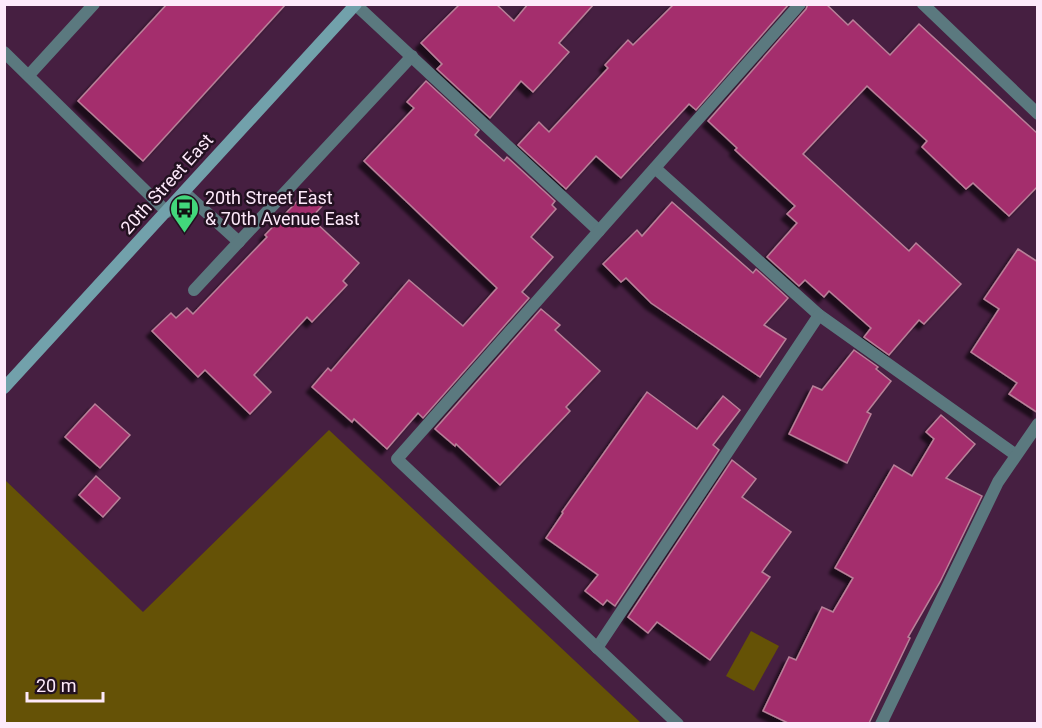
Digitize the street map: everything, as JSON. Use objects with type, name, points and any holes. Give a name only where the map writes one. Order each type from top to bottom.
[{"type":"main road","name":"20th Street East","points":[[4,388],[356,5]]},
{"type":"lane","points":[[29,75],[94,4]]},
{"type":"lane","points":[[678,723],[397,459],[800,4]]},
{"type":"lane","points":[[923,4],[1038,114]]},
{"type":"lane","points":[[356,5],[599,231]]},
{"type":"lane","points":[[4,52],[167,212]]},
{"type":"lane","points":[[194,290],[412,56]]},
{"type":"lane","points":[[655,168],[819,315],[1016,455]]},
{"type":"lane","points":[[184,192],[239,242]]},
{"type":"lane","points":[[597,648],[819,315]]},
{"type":"lane","points":[[881,723],[998,482],[1038,424]]},
{"type":"shaded area","points":[[329,430],[641,723],[5,723],[5,480],[143,612]]},
{"type":"shaded area","points":[[751,631],[779,646],[754,691],[726,676]]},
{"type":"building","points":[[167,4],[286,4],[143,161],[78,101]]},
{"type":"building","points":[[460,4],[496,4],[514,21],[528,4],[594,4],[559,43],[569,52],[533,92],[521,81],[490,118],[437,69],[442,64],[421,43]]},
{"type":"building","points":[[674,4],[789,4],[696,110],[689,104],[621,178],[596,156],[566,189],[518,145],[539,122],[549,132],[608,68],[605,65],[628,40],[633,45]]},
{"type":"building","points":[[808,4],[826,4],[848,25],[853,20],[890,55],[919,24],[1038,134],[1038,186],[1009,216],[973,183],[966,189],[922,147],[927,141],[867,86],[803,154],[909,251],[916,243],[961,284],[924,324],[919,320],[889,355],[864,337],[871,328],[829,291],[824,297],[805,280],[799,286],[767,257],[797,223],[787,214],[795,206],[735,150],[737,148],[708,121]]},
{"type":"building","points":[[426,81],[479,130],[475,135],[504,161],[507,157],[555,201],[552,205],[556,209],[531,237],[553,257],[522,292],[529,298],[423,418],[418,413],[387,449],[354,419],[352,422],[312,387],[328,368],[331,371],[409,280],[463,326],[497,288],[364,161],[414,108],[407,102]]},
{"type":"building","points":[[309,189],[324,204],[311,218],[359,263],[343,281],[347,285],[312,322],[307,317],[254,375],[271,392],[250,414],[205,370],[198,377],[152,331],[171,313],[176,318],[187,308],[193,314],[267,237],[265,235]]},
{"type":"building","points":[[672,202],[753,273],[756,269],[788,298],[764,325],[786,339],[760,377],[651,303],[626,278],[621,282],[603,264],[637,230],[642,236]]},
{"type":"building","points":[[1018,249],[1038,262],[1038,413],[1009,394],[1017,383],[971,352],[999,309],[984,299]]},
{"type":"building","points":[[541,309],[560,325],[555,330],[600,371],[566,407],[570,411],[500,485],[456,444],[455,446],[435,429]]},
{"type":"building","points":[[854,350],[878,367],[876,369],[891,381],[867,412],[871,414],[847,463],[789,434],[813,386],[822,390]]},
{"type":"building","points":[[647,392],[697,429],[723,396],[740,410],[713,445],[719,450],[615,606],[607,600],[603,605],[585,591],[598,575],[546,538]]},
{"type":"building","points":[[95,404],[130,435],[100,468],[65,437]]},
{"type":"building","points":[[941,415],[975,444],[946,478],[982,496],[940,582],[908,637],[910,638],[869,723],[788,723],[763,711],[789,657],[796,660],[822,607],[833,612],[853,578],[835,568],[894,465],[912,476],[934,439],[926,432]]},
{"type":"building","points":[[732,460],[756,479],[742,497],[791,532],[762,572],[770,577],[710,660],[657,622],[648,633],[628,617]]},
{"type":"building","points":[[96,476],[120,498],[103,517],[79,495]]},
{"type":"place","name":"20th Street East & 70th Avenue East","points":[[184,234]]}]
